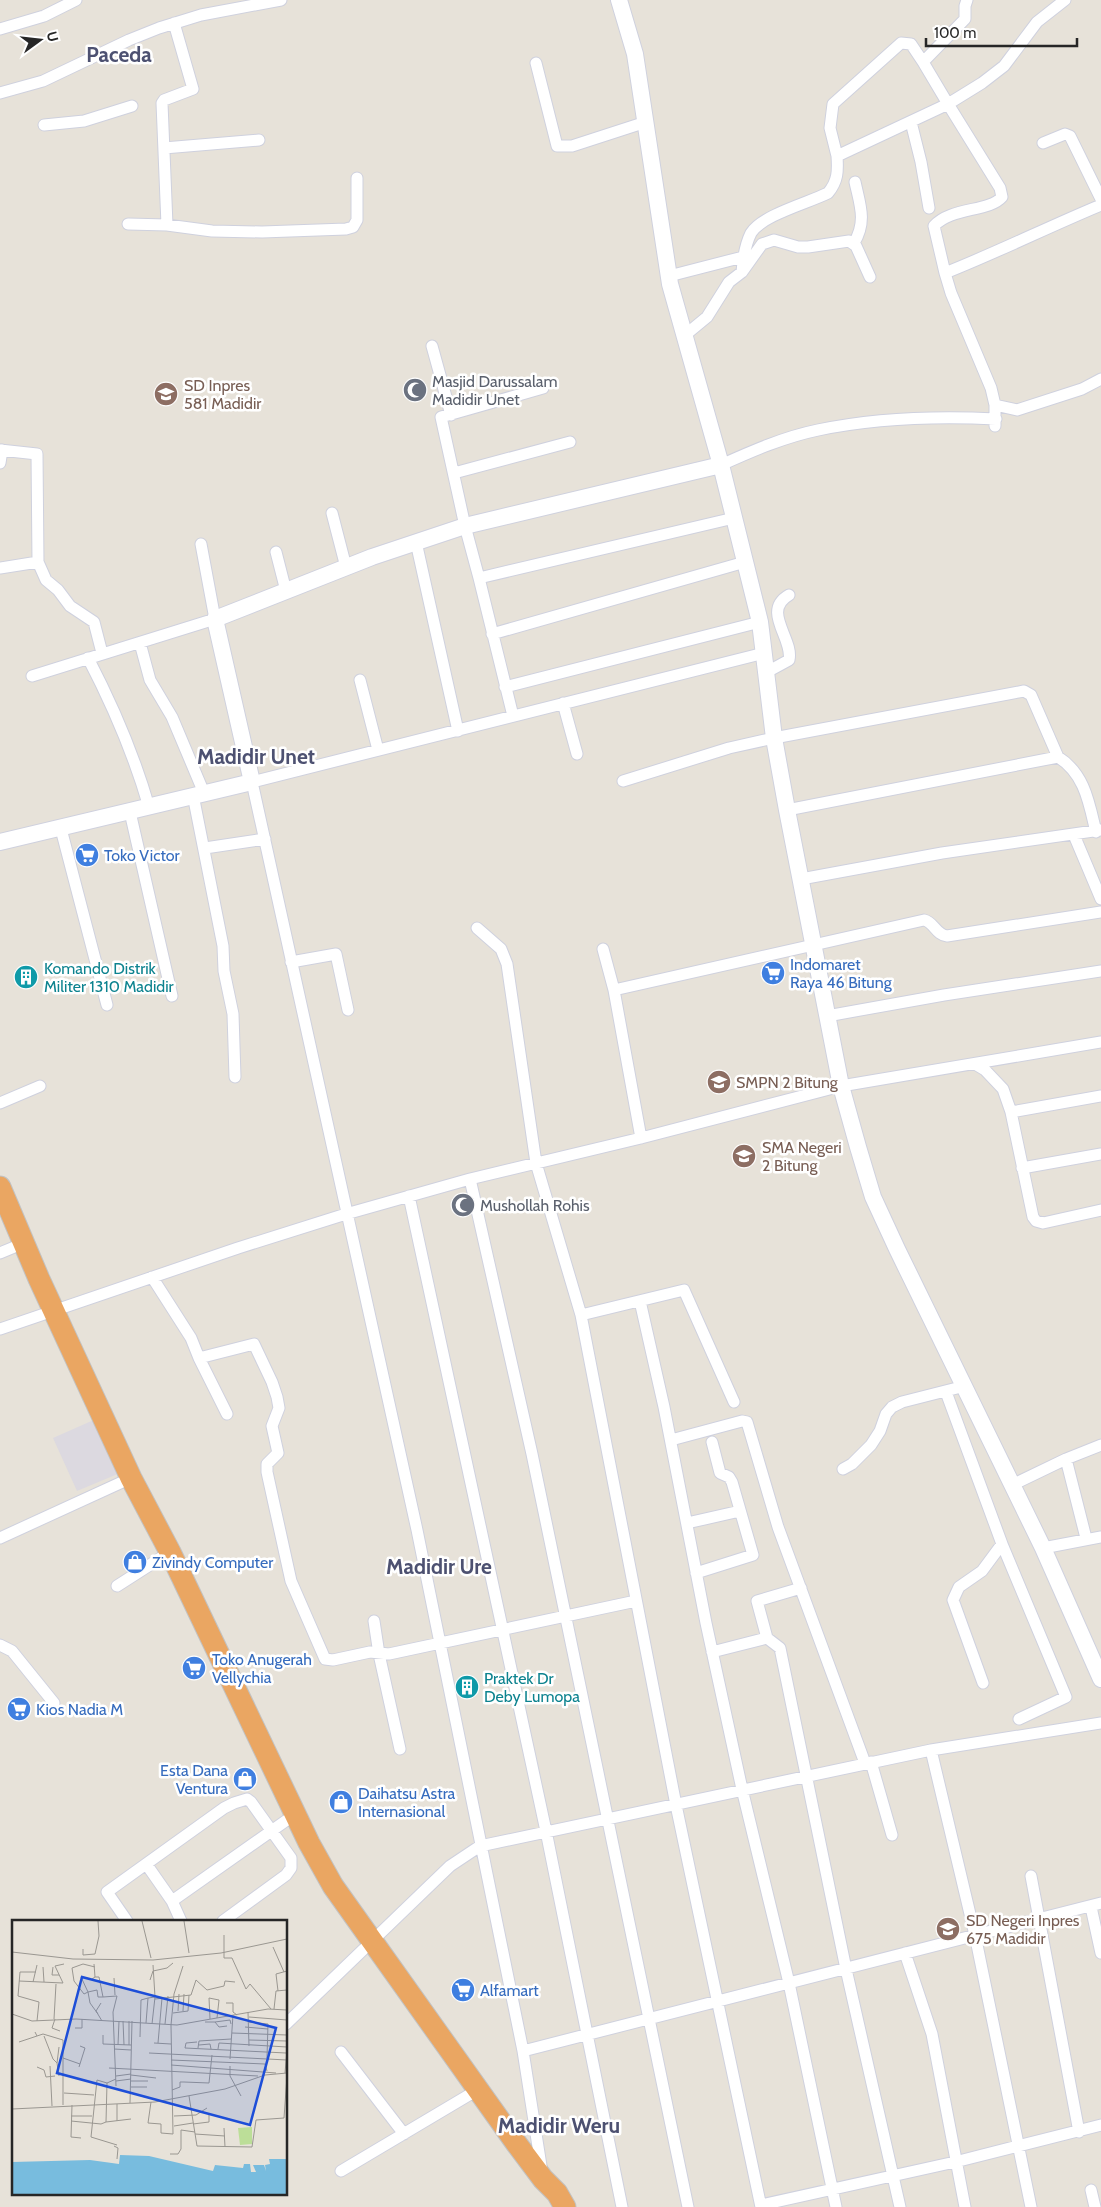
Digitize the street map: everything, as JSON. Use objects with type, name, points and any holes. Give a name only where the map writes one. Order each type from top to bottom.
[{"type":"highway","points":[[0,1187],[54,1311],[131,1478],[170,1552],[294,1815],[333,1886],[371,1942],[543,2179],[557,2193],[565,2207]]},
{"type":"highway","points":[[543,2179],[551,2207]]},
{"type":"street","points":[[0,29],[44,16],[76,0]]},
{"type":"street","points":[[0,93],[43,81],[129,40],[174,23],[201,15],[281,0]]},
{"type":"street","points":[[619,0],[635,54],[669,276],[721,465],[760,622],[774,738],[812,945],[841,1086],[873,1197],[1043,1548],[1101,1679]]},
{"type":"street","points":[[923,62],[965,19],[966,0]]},
{"type":"street","points":[[837,156],[948,104],[982,83],[1004,66],[1037,22],[1065,0]]},
{"type":"street","points":[[167,225],[162,101],[193,88],[174,23]]},
{"type":"street","points":[[32,676],[215,619],[346,567],[465,526],[721,465],[763,446],[816,430],[863,423],[950,417],[996,422],[995,405],[985,370],[951,293],[934,226],[947,216],[992,203],[1002,197],[1000,188],[911,44],[901,43],[834,104],[830,128],[837,156],[838,172],[835,184],[828,194],[762,222],[752,232],[743,257],[742,272]]},
{"type":"street","points":[[536,63],[557,146],[572,146],[646,122]]},
{"type":"street","points":[[44,125],[84,121],[132,106]]},
{"type":"street","points":[[911,122],[921,162],[928,208]]},
{"type":"street","points":[[1043,143],[1064,134],[1070,136],[1101,199]]},
{"type":"street","points":[[164,148],[259,140]]},
{"type":"street","points":[[128,224],[167,225],[212,231],[262,232],[346,229],[353,227],[358,220],[357,178]]},
{"type":"street","points":[[854,182],[862,215],[861,231],[854,243]]},
{"type":"street","points":[[945,273],[1101,205]]},
{"type":"street","points":[[684,336],[707,317],[729,282],[742,272],[762,244],[768,241],[774,240],[798,247],[849,240],[854,243],[870,277]]},
{"type":"street","points":[[669,276],[743,257]]},
{"type":"street","points":[[432,346],[451,415]]},
{"type":"street","points":[[995,405],[1017,410],[1082,389],[1101,379]]},
{"type":"street","points":[[513,716],[480,578],[465,526],[441,417],[543,388]]},
{"type":"street","points":[[454,473],[570,442]]},
{"type":"street","points":[[0,463],[1,450],[37,454],[38,562],[46,580],[58,590],[70,606],[94,622],[102,653]]},
{"type":"street","points":[[332,513],[346,567]]},
{"type":"street","points":[[480,578],[734,518]]},
{"type":"street","points":[[416,542],[458,731]]},
{"type":"street","points":[[201,544],[215,619],[417,1530],[523,2051],[543,2179]]},
{"type":"street","points":[[276,552],[286,590]]},
{"type":"street","points":[[0,568],[38,562]]},
{"type":"street","points":[[492,634],[745,562]]},
{"type":"street","points":[[767,672],[790,660],[790,652],[782,628],[778,607],[781,599],[789,595]]},
{"type":"street","points":[[505,687],[760,622]]},
{"type":"street","points":[[140,643],[150,680],[172,717],[198,794],[205,848],[224,946],[224,971],[233,1014],[235,1078]]},
{"type":"street","points":[[0,842],[252,782],[764,653]]},
{"type":"street","points":[[88,658],[119,722],[138,769],[148,807]]},
{"type":"street","points":[[360,680],[378,750]]},
{"type":"street","points":[[623,781],[728,748],[1024,692],[1031,695],[1058,757],[1067,763],[1083,784],[1098,831],[1074,836],[942,853],[801,878]]},
{"type":"street","points":[[563,703],[577,754]]},
{"type":"street","points":[[787,810],[1058,757]]},
{"type":"street","points":[[130,812],[172,996]]},
{"type":"street","points":[[61,829],[107,1005]]},
{"type":"street","points":[[1074,836],[1101,899]]},
{"type":"street","points":[[205,848],[264,839]]},
{"type":"street","points":[[614,990],[924,920],[928,921],[939,933],[947,936],[1101,912]]},
{"type":"street","points":[[477,928],[501,949],[507,964],[536,1163],[582,1316],[676,1805],[719,2000],[761,2206],[893,2177],[1101,2125]]},
{"type":"street","points":[[603,949],[614,990],[641,1138]]},
{"type":"street","points":[[291,962],[336,954],[348,1010]]},
{"type":"street","points":[[827,1016],[944,995],[1101,971]]},
{"type":"street","points":[[0,1329],[346,1214],[470,1179],[641,1138],[841,1086],[1101,1042]]},
{"type":"street","points":[[975,1064],[985,1070],[999,1083],[1011,1112],[1033,1217],[1036,1221],[1043,1223],[1101,1210]]},
{"type":"street","points":[[0,1103],[40,1086]]},
{"type":"street","points":[[1011,1112],[1101,1096]]},
{"type":"street","points":[[1022,1168],[1101,1154]]},
{"type":"street","points":[[470,1179],[532,1454],[688,2207]]},
{"type":"street","points":[[409,1196],[546,1831],[622,2207]]},
{"type":"street","points":[[0,1253],[24,1243]]},
{"type":"street","points":[[152,1277],[192,1338],[199,1358],[227,1414]]},
{"type":"street","points":[[582,1316],[684,1290],[734,1402]]},
{"type":"street","points":[[640,1301],[671,1440],[712,1652],[742,1789],[789,1983],[836,2207]]},
{"type":"street","points":[[199,1358],[254,1344],[272,1382],[279,1408],[272,1426],[278,1453],[266,1467],[290,1581],[326,1659],[333,1660],[370,1652],[379,1654],[440,1644],[636,1601]]},
{"type":"street","points":[[843,1469],[852,1464],[871,1445],[880,1431],[886,1414],[892,1407],[902,1402],[965,1386]]},
{"type":"street","points":[[946,1392],[1002,1544],[1066,1697],[1019,1719]]},
{"type":"street","points":[[671,1440],[742,1421],[746,1422],[778,1527],[868,1763],[892,1835]]},
{"type":"street","points":[[696,1573],[753,1555],[732,1482],[729,1477],[720,1473],[712,1442]]},
{"type":"street","points":[[1012,1485],[1066,1459],[1101,1445]]},
{"type":"street","points":[[1066,1459],[1086,1538]]},
{"type":"street","points":[[0,1538],[131,1478]]},
{"type":"street","points":[[687,1523],[740,1511]]},
{"type":"street","points":[[1043,1548],[1086,1538],[1101,1537]]},
{"type":"street","points":[[983,1683],[953,1600],[959,1587],[982,1571],[1002,1544]]},
{"type":"street","points":[[117,1586],[170,1552]]},
{"type":"street","points":[[801,1588],[758,1601],[767,1638],[780,1648],[846,1969],[900,2207]]},
{"type":"street","points":[[374,1621],[379,1654],[400,1749]]},
{"type":"street","points":[[712,1652],[767,1638]]},
{"type":"street","points":[[0,1645],[12,1651],[54,1703]]},
{"type":"street","points":[[288,2022],[450,1866],[480,1846],[931,1750],[1101,1723]]},
{"type":"street","points":[[931,1750],[975,1935],[1004,2070],[1017,2147],[1031,2207]]},
{"type":"street","points":[[126,1920],[107,1892],[217,1813],[247,1799],[291,1858],[291,1868],[286,1875],[224,1920]]},
{"type":"street","points":[[172,1901],[294,1815]]},
{"type":"street","points":[[148,1862],[149,1868],[172,1901],[181,1920]]},
{"type":"street","points":[[1031,1876],[1079,2132]]},
{"type":"street","points":[[523,2051],[1096,1905],[1101,1953]]},
{"type":"street","points":[[906,1953],[932,2034],[965,2207]]},
{"type":"street","points":[[341,2052],[404,2134]]},
{"type":"street","points":[[341,2171],[479,2089]]},
{"type":"street","points":[[1091,2190],[1095,2207]]},
{"type":"shaded area","points":[[96,1419],[120,1473],[77,1491],[53,1438]]},
{"type":"place","name":"Masjid Darussalam Madidir Unet","points":[[415,390]]},
{"type":"place","name":"SD Inpres 581 Madidir","points":[[166,394]]},
{"type":"place","name":"Toko Victor","points":[[87,855]]},
{"type":"place","name":"Indomaret Raya 46 Bitung","points":[[773,973]]},
{"type":"place","name":"Komando Distrik Militer 1310 Madidir","points":[[26,977]]},
{"type":"place","name":"SMPN 2 Bitung","points":[[719,1082]]},
{"type":"place","name":"SMA Negeri 2 Bitung","points":[[744,1156]]},
{"type":"place","name":"Mushollah Rohis","points":[[463,1205]]},
{"type":"place","name":"Zivindy Computer","points":[[135,1562]]},
{"type":"place","name":"Toko Anugerah Vellychia","points":[[194,1668]]},
{"type":"place","name":"Praktek Dr Deby Lumopa","points":[[467,1687]]},
{"type":"place","name":"Kios Nadia M","points":[[19,1709]]},
{"type":"place","name":"Esta Dana Ventura","points":[[245,1779]]},
{"type":"place","name":"Daihatsu Astra Internasional","points":[[341,1802]]},
{"type":"place","name":"SD Negeri Inpres 675 Madidir","points":[[948,1929]]},
{"type":"place","name":"Alfamart","points":[[463,1990]]},
{"type":"district","name":"Paceda","points":[[119,54]]},
{"type":"district","name":"Madidir Unet","points":[[256,756]]},
{"type":"district","name":"Madidir Ure","points":[[439,1566]]},
{"type":"district","name":"Madidir Weru","points":[[559,2125]]}]
